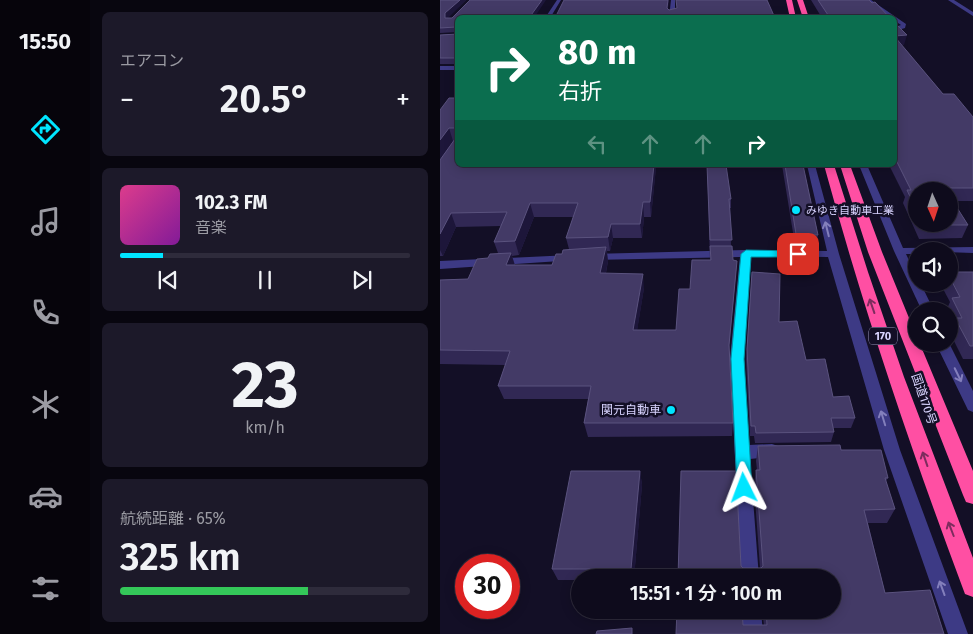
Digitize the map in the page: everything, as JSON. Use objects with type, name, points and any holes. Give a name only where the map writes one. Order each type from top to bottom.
[{"type":"highway","points":[[789,0],[792,15]]},
{"type":"highway","points":[[800,0],[805,15]]},
{"type":"highway","name":"国道170号","points":[[830,167],[854,255],[941,505],[973,586]]},
{"type":"highway","name":"国道170号","points":[[846,167],[875,252],[973,495]]},
{"type":"street","points":[[549,15],[559,0]]},
{"type":"street","points":[[672,15],[673,0]]},
{"type":"street","points":[[868,0],[889,15]]},
{"type":"street","points":[[950,0],[973,14]]},
{"type":"street","points":[[959,0],[973,9]]},
{"type":"street","points":[[897,20],[904,25],[897,28]]},
{"type":"street","points":[[440,68],[455,68]]},
{"type":"street","points":[[812,167],[834,254],[892,450],[958,634]]},
{"type":"street","points":[[864,167],[899,251],[924,302]]},
{"type":"street","points":[[899,251],[973,250]]},
{"type":"street","points":[[746,254],[738,359],[749,569]]},
{"type":"street","points":[[440,265],[628,255],[834,254]]},
{"type":"street","points":[[947,352],[973,406]]},
{"type":"street","points":[[874,450],[892,450]]},
{"type":"street","points":[[742,452],[789,451]]},
{"type":"street","points":[[752,619],[753,634]]},
{"type":"building","points":[[440,0],[460,0],[445,13],[445,18],[452,18],[455,15],[455,27],[440,28]]},
{"type":"building","points":[[470,0],[542,0],[531,15],[455,15]]},
{"type":"building","points":[[564,0],[668,0],[667,8],[669,10],[677,8],[676,0],[767,0],[774,15],[556,15]]},
{"type":"building","points":[[818,0],[869,0],[872,3],[875,2],[887,15],[828,15]]},
{"type":"building","points":[[897,25],[907,35],[897,36]]},
{"type":"building","points":[[455,34],[455,58],[440,58],[440,35]]},
{"type":"building","points":[[897,39],[943,94],[954,94],[973,117],[973,188],[958,188],[958,182],[908,182],[908,184],[897,162]]},
{"type":"building","points":[[449,98],[455,98],[455,128],[449,128],[440,140],[440,110]]},
{"type":"building","points":[[455,139],[455,167],[654,167],[650,202],[643,202],[640,224],[611,224],[608,237],[566,238],[578,203],[530,203],[515,241],[494,242],[507,212],[451,213],[440,234],[440,160]]},
{"type":"building","points":[[707,167],[726,167],[731,199],[729,199],[732,240],[710,240]]},
{"type":"building","points":[[785,167],[803,167],[818,235],[796,234]]},
{"type":"building","points":[[958,209],[968,225],[958,225]]},
{"type":"building","points":[[710,246],[732,246],[733,260],[737,261],[729,345],[733,423],[584,423],[591,386],[498,386],[510,351],[440,350],[440,280],[468,279],[477,259],[488,258],[490,254],[511,253],[506,265],[552,265],[556,254],[562,254],[563,250],[606,247],[600,273],[643,274],[633,330],[676,330],[679,289],[690,289],[692,260],[711,260]]},
{"type":"building","points":[[752,272],[780,274],[779,322],[797,321],[806,360],[825,359],[833,397],[849,396],[855,418],[831,418],[834,432],[756,433],[755,426],[751,426],[747,349]]},
{"type":"building","points":[[958,272],[973,272],[973,346],[970,346],[958,324],[958,318],[962,318],[958,310],[958,302],[954,302],[952,298],[960,297],[957,292]]},
{"type":"building","points":[[840,445],[841,450],[881,450],[888,478],[885,478],[895,509],[864,510],[885,593],[930,590],[944,634],[676,634],[677,619],[743,619],[743,625],[767,625],[767,619],[841,619],[841,569],[678,569],[681,471],[736,471],[741,566],[743,568],[761,568],[763,566],[756,470],[760,470],[758,446]]},
{"type":"building","points":[[571,471],[640,471],[631,569],[552,569]]},
{"type":"building","points":[[632,628],[632,634],[596,634],[597,631]]},
{"type":"place","name":"みゆき自動車工業","points":[[796,210]]},
{"type":"place","name":"関元自動車","points":[[671,410]]},
{"type":"route","points":[[744,488],[738,359],[746,254],[798,254]]}]
